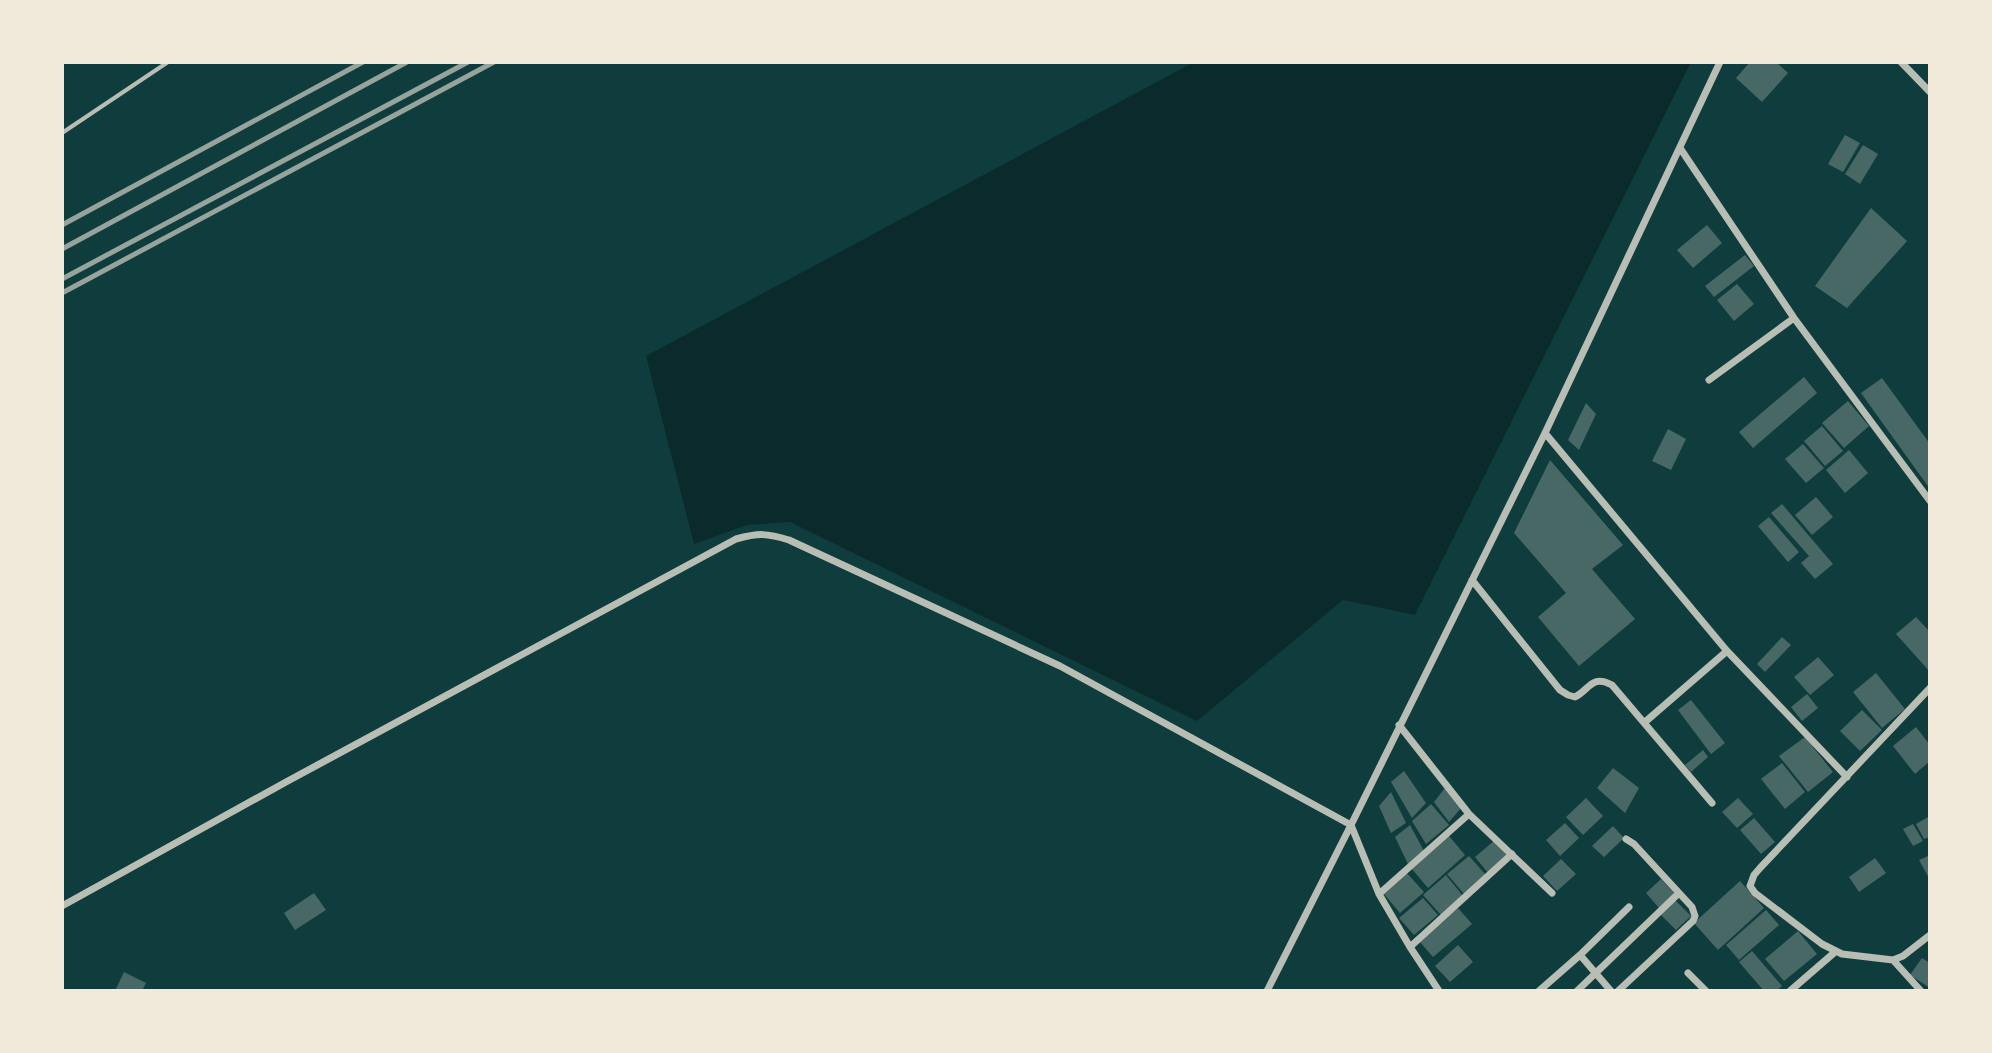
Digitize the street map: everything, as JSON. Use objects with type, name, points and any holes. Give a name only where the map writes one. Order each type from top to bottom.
[{"type":"street","points":[[1267,991],[1545,433],[1720,62]]},
{"type":"street","points":[[1904,63],[1930,92]]},
{"type":"street","points":[[1680,148],[1794,318],[1930,501]]},
{"type":"street","points":[[1709,380],[1794,318]]},
{"type":"street","points":[[1545,433],[1727,651],[1847,777]]},
{"type":"street","points":[[62,906],[736,539],[771,534],[1060,666],[1351,825],[1379,894],[1439,991]]},
{"type":"street","points":[[1472,580],[1560,690],[1575,697],[1595,681],[1612,685],[1712,803]]},
{"type":"street","points":[[1645,722],[1727,651]]},
{"type":"street","points":[[1929,691],[1760,868],[1750,886],[1755,893],[1835,952],[1893,960],[1930,935]]},
{"type":"street","points":[[1399,725],[1469,814],[1552,893]]},
{"type":"street","points":[[1379,894],[1469,814]]},
{"type":"street","points":[[1618,991],[1695,916],[1692,907],[1626,839]]},
{"type":"street","points":[[1410,947],[1512,854]]},
{"type":"street","points":[[1577,991],[1679,893]]},
{"type":"street","points":[[1539,991],[1629,907]]},
{"type":"street","points":[[1790,991],[1835,952]]},
{"type":"street","points":[[1580,955],[1611,991]]},
{"type":"street","points":[[1893,960],[1921,991]]},
{"type":"street","points":[[1688,973],[1706,991]]},
{"type":"lane","points":[[62,133],[168,62]]},
{"type":"water","points":[[1194,62],[1691,62],[1415,615],[1343,600],[1197,721],[790,522],[747,525],[694,544],[646,356]]},
{"type":"building","points":[[1750,62],[1776,62],[1788,73],[1762,102],[1736,78]]},
{"type":"building","points":[[1845,135],[1860,143],[1843,172],[1828,164]]},
{"type":"building","points":[[1863,145],[1878,154],[1860,184],[1845,174]]},
{"type":"building","points":[[1871,208],[1907,241],[1847,308],[1815,286]]},
{"type":"building","points":[[1707,225],[1722,243],[1693,268],[1677,250]]},
{"type":"building","points":[[1745,255],[1754,266],[1714,297],[1705,286]]},
{"type":"building","points":[[1737,284],[1754,304],[1734,321],[1717,300]]},
{"type":"building","points":[[1804,377],[1817,393],[1753,448],[1739,432]]},
{"type":"building","points":[[1882,378],[1930,444],[1930,489],[1861,393]]},
{"type":"building","points":[[1848,401],[1869,426],[1844,448],[1822,423]]},
{"type":"building","points":[[1586,403],[1596,414],[1579,450],[1568,440]]},
{"type":"building","points":[[1822,426],[1843,451],[1825,466],[1804,441]]},
{"type":"building","points":[[1668,429],[1686,439],[1671,470],[1652,461]]},
{"type":"building","points":[[1803,444],[1824,468],[1806,483],[1785,459]]},
{"type":"building","points":[[1849,450],[1868,473],[1845,493],[1826,470]]},
{"type":"building","points":[[1550,460],[1623,545],[1592,569],[1635,619],[1579,666],[1538,617],[1566,593],[1514,533]]},
{"type":"building","points":[[1816,497],[1833,517],[1812,535],[1795,515]]},
{"type":"building","points":[[1782,504],[1833,564],[1815,579],[1801,563],[1809,556],[1771,513]]},
{"type":"building","points":[[1769,517],[1799,552],[1788,562],[1758,526]]},
{"type":"building","points":[[1916,617],[1930,632],[1930,672],[1896,634]]},
{"type":"building","points":[[1782,637],[1791,645],[1765,672],[1757,664]]},
{"type":"building","points":[[1818,657],[1834,675],[1810,695],[1794,677]]},
{"type":"building","points":[[1876,673],[1905,709],[1882,728],[1853,692]]},
{"type":"building","points":[[1807,694],[1818,708],[1802,721],[1791,707]]},
{"type":"building","points":[[1691,700],[1725,743],[1711,754],[1678,710]]},
{"type":"building","points":[[1862,710],[1882,730],[1860,751],[1840,731]]},
{"type":"building","points":[[1916,727],[1930,745],[1930,761],[1915,774],[1893,746]]},
{"type":"building","points":[[1805,737],[1833,772],[1808,792],[1779,756]]},
{"type":"building","points":[[1703,750],[1708,757],[1691,772],[1685,765]]},
{"type":"building","points":[[1782,763],[1805,792],[1785,809],[1761,779]]},
{"type":"building","points":[[1613,768],[1639,788],[1625,813],[1597,788]]},
{"type":"building","points":[[1404,771],[1426,803],[1412,818],[1391,782]]},
{"type":"building","points":[[1445,788],[1462,807],[1449,822],[1434,802]]},
{"type":"building","points":[[1391,792],[1406,823],[1391,833],[1379,806]]},
{"type":"building","points":[[1586,798],[1603,816],[1583,835],[1566,817]]},
{"type":"building","points":[[1738,798],[1753,814],[1737,828],[1722,812]]},
{"type":"building","points":[[1431,804],[1449,825],[1426,844],[1412,821]]},
{"type":"building","points":[[1930,816],[1930,837],[1924,839],[1916,824]]},
{"type":"building","points":[[1754,818],[1775,842],[1761,854],[1740,830]]},
{"type":"building","points":[[1565,823],[1579,838],[1560,856],[1546,840]]},
{"type":"building","points":[[1913,824],[1923,841],[1913,846],[1903,829]]},
{"type":"building","points":[[1410,825],[1424,851],[1408,864],[1395,837]]},
{"type":"building","points":[[1613,826],[1624,838],[1604,857],[1592,846]]},
{"type":"building","points":[[1449,836],[1465,855],[1428,888],[1411,868]]},
{"type":"building","points":[[1495,840],[1508,856],[1488,873],[1475,857]]},
{"type":"building","points":[[1930,855],[1930,880],[1919,860]]},
{"type":"building","points":[[1469,856],[1486,875],[1464,894],[1447,874]]},
{"type":"building","points":[[1875,858],[1886,873],[1859,892],[1849,877]]},
{"type":"building","points":[[1561,859],[1576,874],[1557,891],[1543,876]]},
{"type":"building","points":[[1406,872],[1424,892],[1400,913],[1383,893]]},
{"type":"building","points":[[1446,875],[1463,896],[1441,915],[1423,895]]},
{"type":"building","points":[[1661,879],[1675,894],[1659,908],[1646,893]]},
{"type":"building","points":[[1740,881],[1764,908],[1718,950],[1694,923]]},
{"type":"building","points":[[314,893],[326,910],[295,930],[284,913]]},
{"type":"building","points":[[1423,898],[1438,915],[1414,935],[1399,918]]},
{"type":"building","points":[[1675,900],[1691,916],[1676,930],[1661,915]]},
{"type":"building","points":[[1458,908],[1472,924],[1433,957],[1419,941]]},
{"type":"building","points":[[1766,910],[1779,925],[1739,960],[1726,945]]},
{"type":"building","points":[[1798,931],[1817,954],[1784,981],[1765,959]]},
{"type":"building","points":[[1458,945],[1473,962],[1450,982],[1435,966]]},
{"type":"building","points":[[1752,951],[1782,986],[1776,991],[1764,991],[1739,962]]},
{"type":"building","points":[[1922,958],[1930,963],[1930,988],[1910,975]]},
{"type":"building","points":[[124,972],[146,983],[142,991],[115,991]]},
{"type":"railway","points":[[62,225],[363,62]]},
{"type":"railway","points":[[62,249],[407,62]]},
{"type":"railway","points":[[62,279],[468,62]]},
{"type":"railway","points":[[62,293],[494,62]]}]
